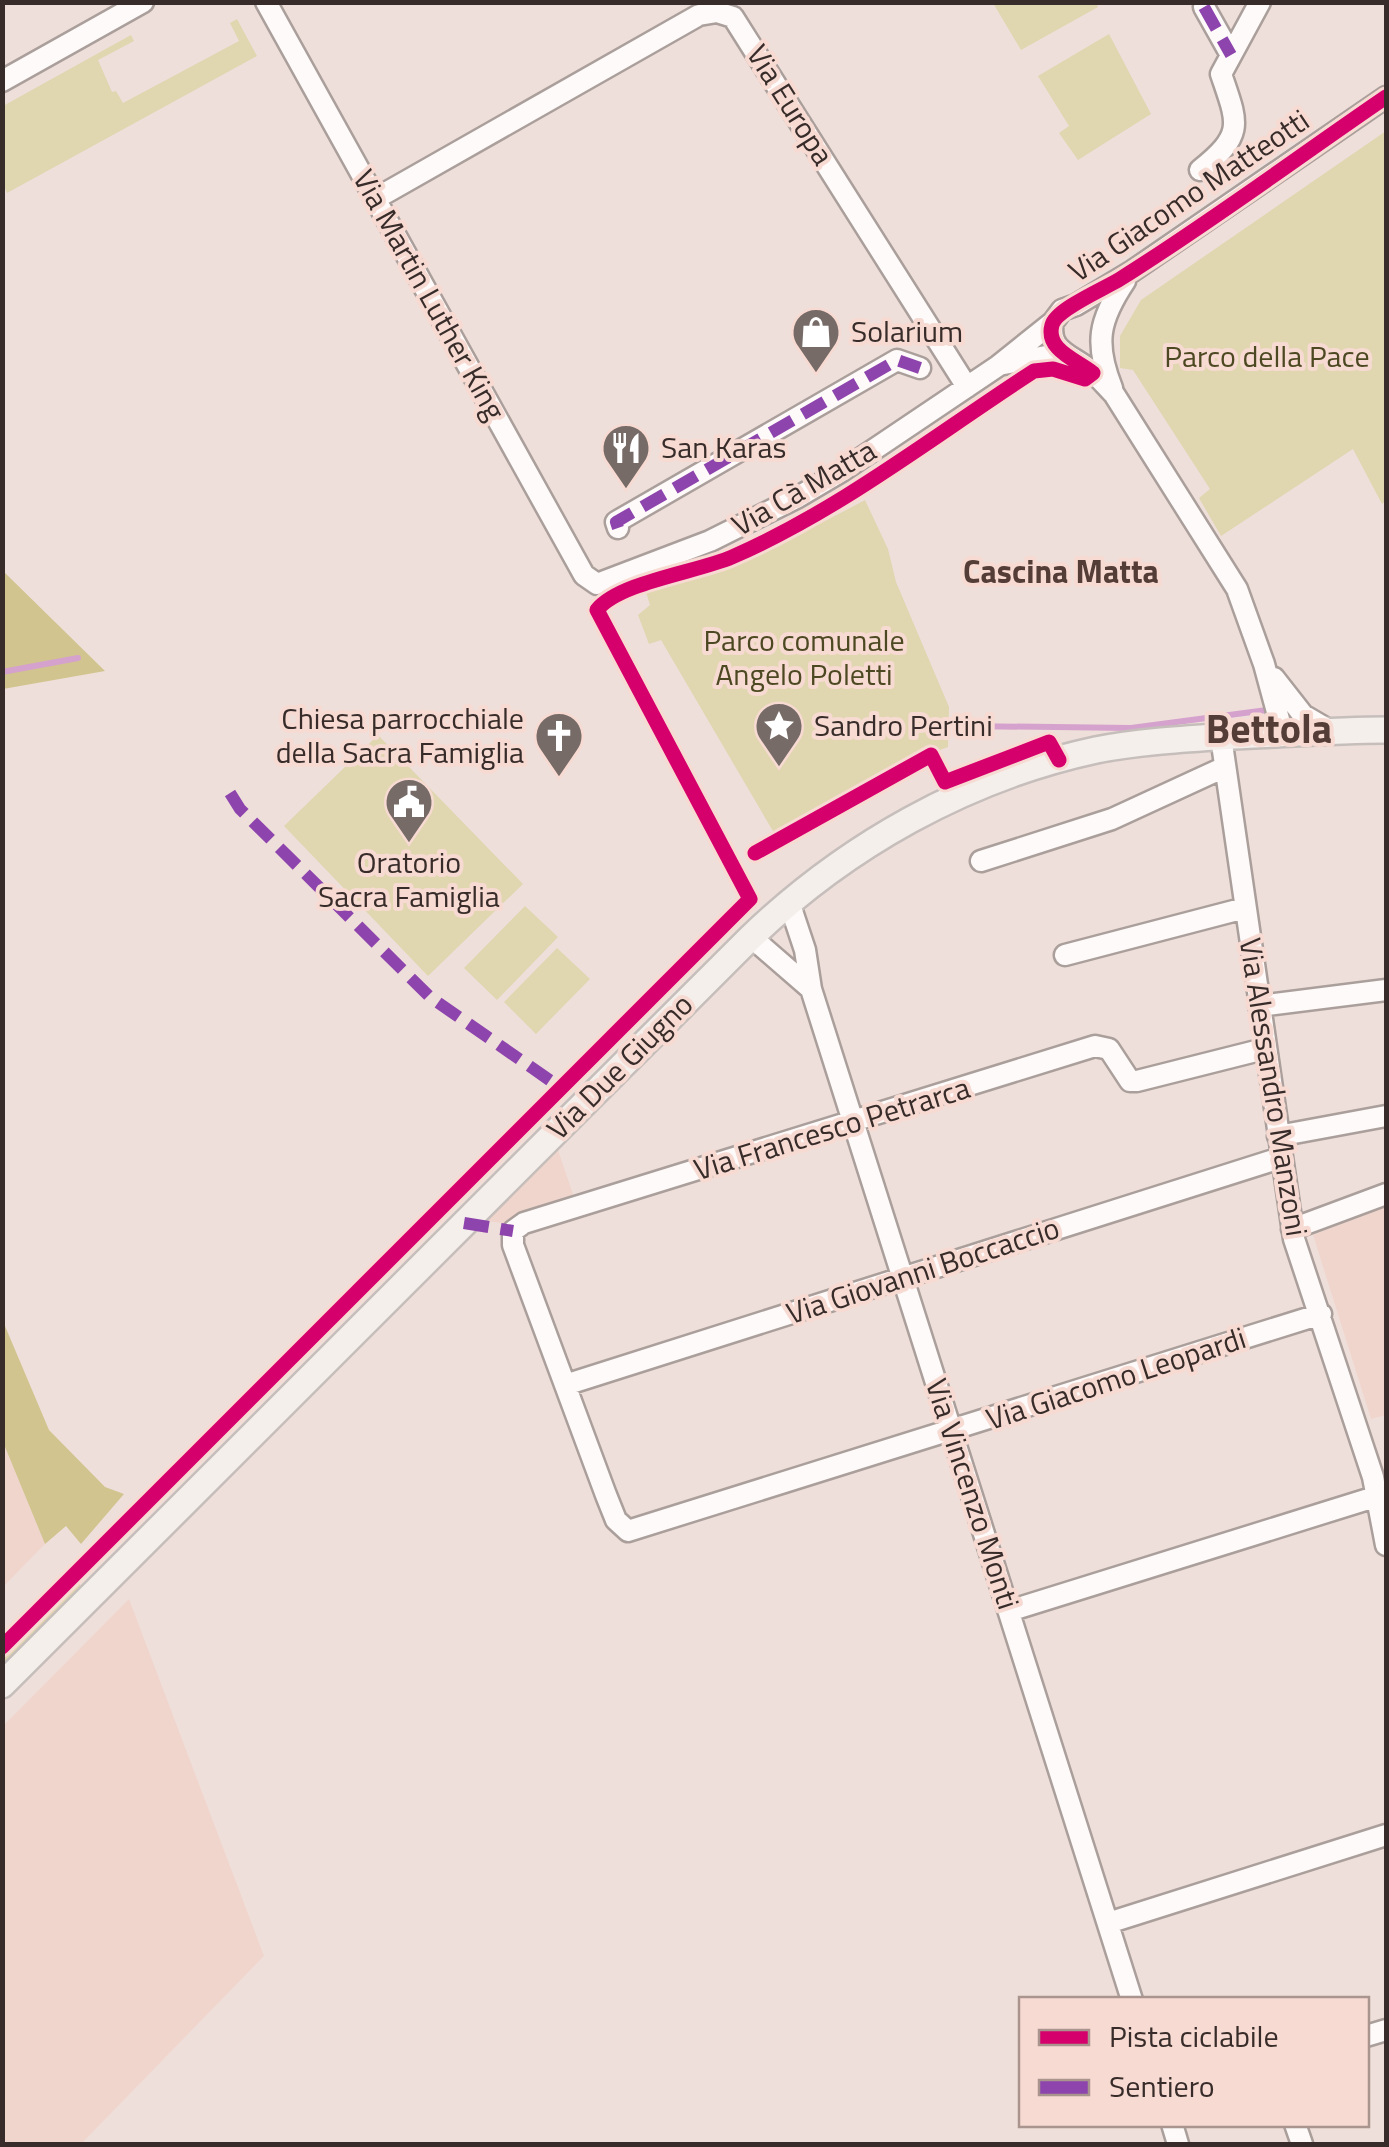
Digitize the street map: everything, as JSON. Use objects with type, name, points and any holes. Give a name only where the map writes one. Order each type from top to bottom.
[{"type":"main road","name":"Via Due Giugno","points":[[2,1685],[750,937],[789,902],[869,844],[929,810],[986,786],[1097,750],[1146,742],[1386,730]]},
{"type":"street","points":[[2,81],[143,2]]},
{"type":"street","name":"Via Martin Luther King","points":[[266,2],[584,575],[597,584]]},
{"type":"street","points":[[1200,170],[1224,151],[1231,138],[1236,118],[1221,74],[1260,2]]},
{"type":"street","points":[[1204,6],[1232,55]]},
{"type":"street","name":"Via Europa","points":[[375,199],[698,16],[717,12],[733,17],[967,386]]},
{"type":"street","name":"Via Giacomo Matteotti","points":[[1066,354],[1052,339],[1053,322],[1062,310],[1076,306],[1131,272],[1386,96]]},
{"type":"street","name":"Via Giacomo Matteotti","points":[[1101,333],[1131,272]]},
{"type":"street","name":"Via Giacomo Matteotti","points":[[1076,306],[1092,310],[1101,333]]},
{"type":"street","name":"Via Cà Matta","points":[[597,584],[710,541],[771,511],[842,470],[998,366],[1053,322]]},
{"type":"street","points":[[1066,354],[1088,355],[1101,333]]},
{"type":"street","points":[[1101,333],[1104,366],[1114,394]]},
{"type":"street","points":[[1066,354],[1094,373],[1114,394],[1227,572],[1246,609],[1283,734]]},
{"type":"street","name":"Via Cà Matta","points":[[998,366],[1066,354]]},
{"type":"street","points":[[618,528],[616,522],[770,445],[897,360],[920,368]]},
{"type":"street","points":[[1264,664],[1304,714],[1332,732]]},
{"type":"street","name":"Via Alessandro Manzoni","points":[[1221,737],[1292,1229],[1378,1496],[1386,1544]]},
{"type":"street","points":[[981,861],[1112,819],[1225,767]]},
{"type":"street","name":"Via Vincenzo Monti","points":[[789,902],[805,950],[811,989],[1131,1997]]},
{"type":"street","points":[[1065,955],[1245,908]]},
{"type":"street","points":[[750,937],[811,989]]},
{"type":"street","points":[[1258,1006],[1386,990]]},
{"type":"street","name":"Via Francesco Petrarca","points":[[566,1384],[513,1244],[514,1230],[524,1223],[1095,1046],[1109,1049],[1124,1075],[1137,1082],[1264,1049]]},
{"type":"street","points":[[1278,1136],[1386,1116]]},
{"type":"street","name":"Via Giovanni Boccaccio","points":[[566,1384],[1280,1158]]},
{"type":"street","points":[[1292,1229],[1386,1194]]},
{"type":"street","name":"Via Giacomo Leopardi","points":[[566,1384],[611,1507],[625,1530],[632,1531],[1321,1314]]},
{"type":"street","points":[[1009,1611],[1378,1496]]},
{"type":"street","points":[[1108,1923],[1386,1834]]},
{"type":"shaded area","points":[[3,571],[105,671],[3,689]]},
{"type":"shaded area","points":[[557,1147],[575,1200],[502,1223],[486,1221]]},
{"type":"shaded area","points":[[1386,1206],[1386,1415],[1371,1419],[1313,1235]]},
{"type":"shaded area","points":[[2,1319],[49,1430],[105,1487],[124,1494],[81,1544],[66,1526],[45,1544],[3,1442]]},
{"type":"shaded area","points":[[3,1442],[45,1544],[2,1587]]},
{"type":"shaded area","points":[[129,1599],[264,1956],[81,2144],[3,2144],[3,1726]]},
{"type":"green space","points":[[993,3],[1096,3],[1098,7],[1021,50]]},
{"type":"green space","points":[[237,19],[257,56],[7,193],[3,184],[3,106],[131,35],[134,41],[98,60],[112,92],[116,91],[123,103],[239,41],[230,23]]},
{"type":"green space","points":[[1109,34],[1151,114],[1078,160],[1059,133],[1069,126],[1038,76]]},
{"type":"green space","name":"Parco della Pace","points":[[1386,131],[1386,501],[1382,504],[1353,449],[1221,536],[1199,498],[1210,489],[1133,370],[1120,368],[1120,336],[1141,300]]},
{"type":"green space","name":"Parco comunale Angelo Poletti","points":[[865,500],[949,707],[948,747],[777,838],[661,640],[649,644],[638,615],[650,605],[646,592],[758,552]]},
{"type":"green space","points":[[378,735],[523,884],[428,976],[284,826]]},
{"type":"green space","points":[[525,906],[558,937],[497,1000],[464,968]]},
{"type":"green space","points":[[557,948],[590,979],[536,1034],[504,1002]]},
{"type":"green space","points":[[73,1581],[81,1589],[3,1671],[3,1651]]},
{"type":"waterway","points":[[2,672],[78,658]]},
{"type":"waterway","points":[[965,726],[1131,728],[1267,710]]},
{"type":"marked path","points":[[1204,7],[1231,55]]},
{"type":"marked path","points":[[618,528],[616,522],[897,360],[920,368]]},
{"type":"marked path","points":[[230,793],[240,809],[430,997],[561,1088]]},
{"type":"marked path","points":[[464,1223],[513,1231]]},
{"type":"cycle path","points":[[2,1647],[750,899],[597,610],[623,592],[732,557],[811,517],[1034,371],[1053,369],[1085,379],[1093,373],[1064,354],[1053,341],[1052,325],[1062,312],[1188,235],[1386,97]]},
{"type":"cycle path","points":[[755,853],[931,755],[945,782],[1049,742],[1059,760]]},
{"type":"place","name":"Solarium","points":[[816,374]]},
{"type":"place","name":"San Karas","points":[[626,490]]},
{"type":"place","name":"Sandro Pertini","points":[[779,768]]},
{"type":"place","name":"Chiesa parrocchiale della Sacra Famiglia","points":[[559,778]]},
{"type":"place","name":"Oratorio Sacra Famiglia","points":[[409,844]]},
{"type":"district","name":"Cascina Matta","points":[[1061,572]]},
{"type":"district","name":"Bettola","points":[[1269,729]]}]
